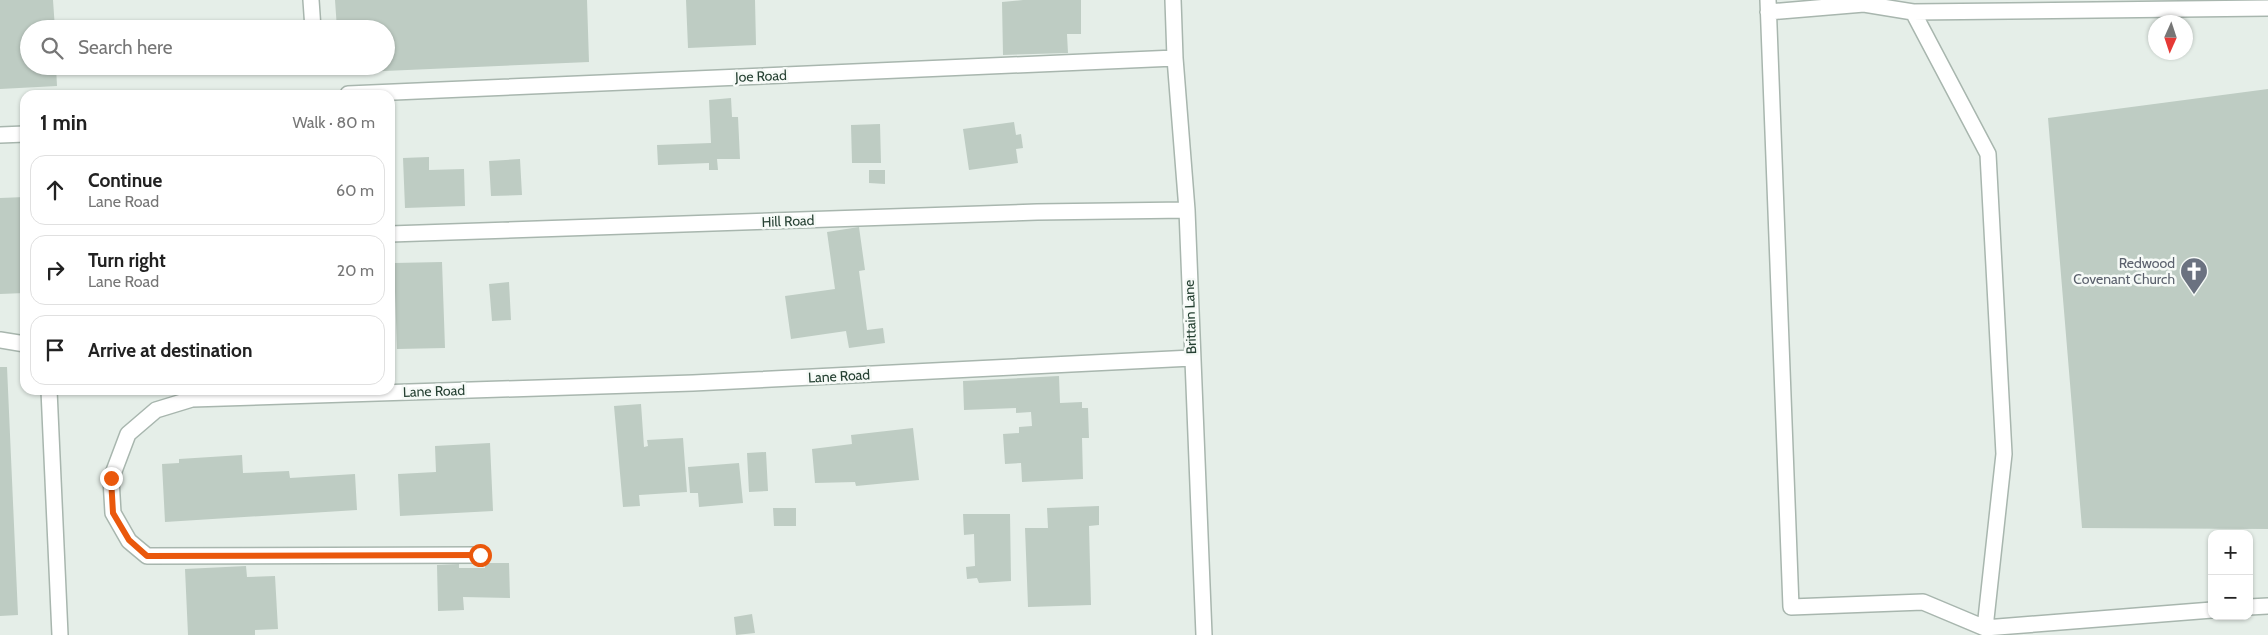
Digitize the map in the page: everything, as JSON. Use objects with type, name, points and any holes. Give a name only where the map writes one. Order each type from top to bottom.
[{"type":"street","points":[[311,0],[312,20]]},
{"type":"street","name":"Brittain Lane","points":[[1173,0],[1175,58],[1187,210],[1204,635]]},
{"type":"street","points":[[2208,610],[1985,628],[1923,602],[1791,607],[1768,6],[1864,2],[1913,12],[2268,8]]},
{"type":"street","points":[[1913,12],[1988,154],[2004,454],[1985,628]]},
{"type":"street","name":"Joe Road","points":[[395,92],[1175,58]]},
{"type":"street","points":[[0,135],[20,134]]},
{"type":"street","name":"Hill Road","points":[[395,234],[1037,212],[1187,210]]},
{"type":"street","points":[[0,340],[20,343]]},
{"type":"street","name":"Lane Road","points":[[395,393],[693,383],[1192,358]]},
{"type":"street","points":[[49,395],[60,635]]},
{"type":"street","name":"Lane Road","points":[[317,395],[192,399],[156,410],[128,434],[111,478],[113,513],[129,540],[147,556],[480,555]]},
{"type":"street","points":[[2253,607],[2268,606]]},
{"type":"building","points":[[0,0],[53,0],[54,20],[20,20],[20,75],[56,75],[57,86],[0,89]]},
{"type":"building","points":[[335,0],[587,0],[589,62],[395,71],[395,20],[336,20]]},
{"type":"building","points":[[686,0],[755,0],[756,45],[688,48]]},
{"type":"building","points":[[1081,0],[1081,34],[1067,34],[1068,53],[1003,55],[1002,2]]},
{"type":"building","points":[[2268,89],[2268,529],[2082,528],[2048,118]]},
{"type":"building","points":[[731,98],[732,117],[738,117],[740,159],[717,159],[718,170],[709,170],[709,163],[658,165],[657,145],[711,143],[709,100]]},
{"type":"building","points":[[1014,122],[1016,135],[1021,134],[1023,148],[1016,149],[1018,163],[969,170],[963,129]]},
{"type":"building","points":[[880,124],[881,163],[852,163],[851,125]]},
{"type":"building","points":[[429,157],[429,170],[464,169],[465,206],[405,208],[403,158]]},
{"type":"building","points":[[520,159],[522,195],[491,196],[489,161]]},
{"type":"building","points":[[869,170],[885,170],[885,184],[869,183]]},
{"type":"building","points":[[20,197],[20,293],[0,294],[0,198]]},
{"type":"building","points":[[859,227],[865,270],[859,271],[867,330],[883,328],[885,343],[849,348],[846,331],[791,339],[785,296],[835,289],[827,232]]},
{"type":"building","points":[[442,262],[445,348],[397,349],[395,263]]},
{"type":"building","points":[[509,282],[511,320],[492,321],[489,284]]},
{"type":"building","points":[[0,367],[7,367],[18,615],[0,616]]},
{"type":"building","points":[[1059,376],[1060,403],[1082,402],[1082,408],[1088,408],[1089,438],[1082,438],[1083,479],[1022,482],[1021,463],[1005,464],[1003,434],[1019,433],[1019,427],[1032,426],[1031,412],[1016,413],[1016,408],[964,410],[963,381]]},
{"type":"building","points":[[641,404],[644,447],[648,446],[647,440],[683,438],[687,492],[639,495],[640,506],[623,507],[614,406]]},
{"type":"building","points":[[913,428],[919,480],[856,486],[855,482],[815,483],[812,449],[852,444],[851,435]]},
{"type":"building","points":[[490,443],[493,511],[400,516],[398,474],[436,472],[435,446]]},
{"type":"building","points":[[766,452],[768,491],[749,492],[747,453]]},
{"type":"building","points":[[242,455],[243,473],[289,471],[290,478],[355,474],[357,510],[165,522],[162,464],[179,463],[179,459]]},
{"type":"building","points":[[739,463],[743,503],[699,507],[698,493],[690,493],[688,467]]},
{"type":"building","points":[[1099,506],[1099,525],[1089,526],[1091,605],[1028,607],[1025,528],[1048,528],[1047,508]]},
{"type":"building","points":[[773,508],[796,508],[796,526],[774,526]]},
{"type":"building","points":[[963,514],[1010,514],[1011,581],[979,583],[977,578],[967,579],[966,567],[975,566],[974,534],[964,535]]},
{"type":"building","points":[[485,563],[509,563],[510,598],[463,597],[464,610],[438,611],[437,565],[459,564],[459,568],[485,568]]},
{"type":"building","points":[[246,566],[247,577],[275,576],[278,629],[255,630],[255,635],[188,635],[185,569]]},
{"type":"building","points":[[752,614],[755,633],[736,635],[734,617]]},
{"type":"place","name":"Redwood Covenant Church","points":[[2194,295]]},
{"type":"route","points":[[111,478],[113,513],[129,540],[147,556],[480,555]]}]
